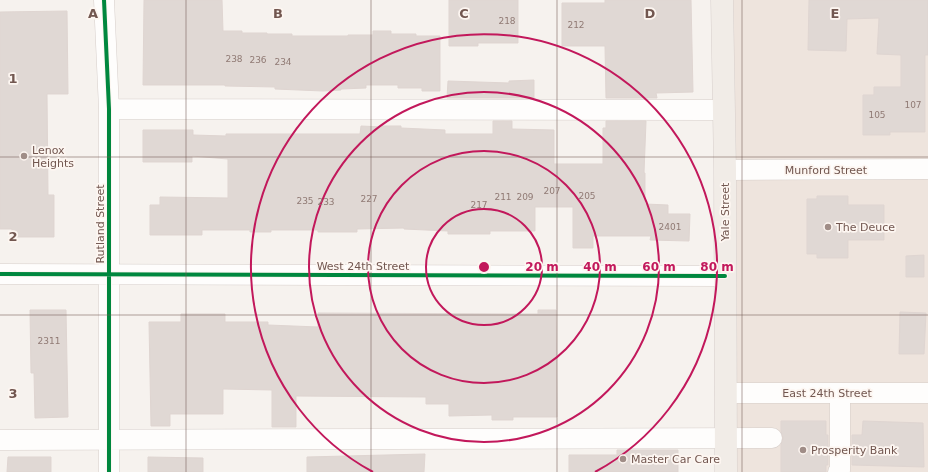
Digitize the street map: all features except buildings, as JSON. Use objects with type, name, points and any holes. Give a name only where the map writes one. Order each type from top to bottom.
[{"type":"main road","name":"Yale Street","points":[[722,0],[725,170],[726,472]]},
{"type":"street","name":"Rutland Street","points":[[104,0],[109,109],[109,472]]},
{"type":"street","points":[[109,109],[724,110]]},
{"type":"street","name":"Munford Street","points":[[725,170],[928,169]]},
{"type":"street","name":"West 24th Street","points":[[0,274],[725,276]]},
{"type":"street","name":"East 24th Street","points":[[726,393],[928,393]]},
{"type":"street","points":[[838,472],[840,470],[840,393]]},
{"type":"street","points":[[832,472],[833,432],[840,414]]},
{"type":"street","points":[[840,414],[848,431],[847,472]]},
{"type":"street","points":[[0,440],[109,441],[772,438]]},
{"type":"shaded area","points":[[724,0],[928,0],[928,472],[724,472]]},
{"type":"cycle path","points":[[104,0],[109,109],[109,472]]},
{"type":"cycle path","points":[[0,274],[725,276]]},
{"type":"place","name":"Lenox Heights","points":[[24,156]]},
{"type":"place","name":"The Deuce","points":[[828,227]]},
{"type":"place","name":"Prosperity Bank","points":[[803,450]]},
{"type":"place","name":"Master Car Care","points":[[623,459]]}]
